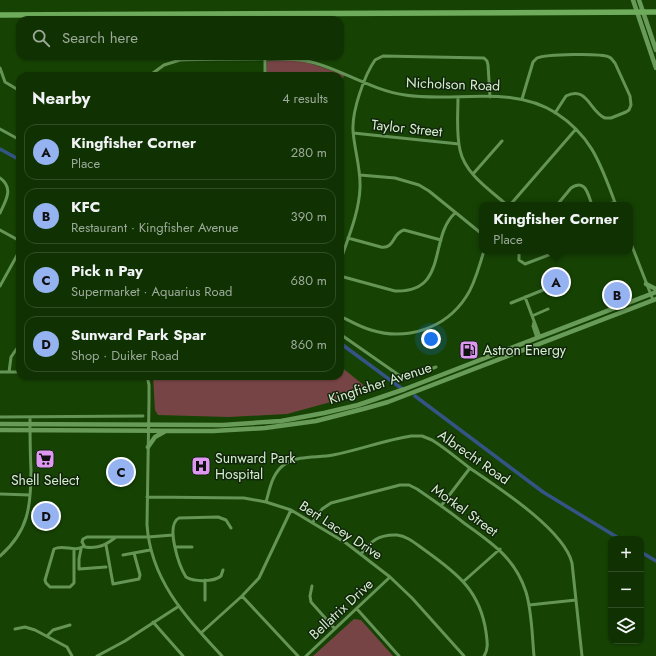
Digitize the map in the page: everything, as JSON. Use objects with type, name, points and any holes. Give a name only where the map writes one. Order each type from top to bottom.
[{"type":"highway","points":[[0,16],[656,12]]},
{"type":"street","points":[[634,0],[656,68]]},
{"type":"street","points":[[639,0],[656,50]]},
{"type":"street","points":[[522,99],[533,62],[537,58],[552,55],[597,55],[606,56],[612,59],[630,96],[632,105],[629,110],[617,116],[605,118],[599,115],[585,98],[576,94],[566,96],[555,113]]},
{"type":"street","points":[[344,250],[359,199],[360,175],[353,133],[354,110],[372,63],[379,57],[481,57],[486,59],[488,65],[490,97]]},
{"type":"street","name":"Nicholson Road","points":[[154,72],[164,64],[180,60]]},
{"type":"street","points":[[265,60],[265,72]]},
{"type":"street","name":"Nicholson Road","points":[[302,60],[336,72]]},
{"type":"street","points":[[0,68],[5,82],[16,89]]},
{"type":"street","name":"Nicholson Road","points":[[344,75],[381,89],[406,95],[506,97],[522,99],[546,108],[576,129],[586,139],[598,160],[615,202]]},
{"type":"street","points":[[458,97],[459,144],[463,158],[473,174],[506,202]]},
{"type":"street","points":[[0,129],[16,138]]},
{"type":"street","points":[[512,202],[576,129]]},
{"type":"street","name":"Taylor Street","points":[[353,133],[459,144]]},
{"type":"street","points":[[473,174],[502,141]]},
{"type":"street","points":[[360,175],[395,178],[419,185],[429,191],[479,232]]},
{"type":"street","points":[[0,178],[6,183],[8,192],[6,201],[0,213]]},
{"type":"street","points":[[559,202],[571,188],[580,185],[587,190],[591,202]]},
{"type":"street","points":[[344,277],[395,291],[415,288],[426,281],[433,270],[447,222],[455,213]]},
{"type":"street","points":[[0,230],[16,239]]},
{"type":"street","points":[[348,238],[381,247],[387,247],[391,245],[396,234],[404,230],[441,240]]},
{"type":"street","points":[[633,250],[650,294],[654,299]]},
{"type":"street","points":[[344,318],[364,328],[383,333],[406,334],[426,329],[451,314],[466,297],[475,279],[483,254]]},
{"type":"street","points":[[519,254],[519,260],[525,264],[551,254]]},
{"type":"street","points":[[0,286],[1,281],[16,257]]},
{"type":"street","points":[[646,284],[656,290]]},
{"type":"street","points":[[511,303],[543,290]]},
{"type":"street","name":"Kingfisher Avenue","points":[[0,424],[223,425],[281,421],[324,413],[376,399],[650,294],[656,290]]},
{"type":"street","points":[[525,297],[534,322],[532,326],[538,337]]},
{"type":"street","name":"Kingfisher Avenue","points":[[0,430],[214,431],[292,425],[341,415],[388,402],[654,299]]},
{"type":"street","points":[[532,316],[548,310]]},
{"type":"street","points":[[344,337],[403,378],[407,378],[436,367]]},
{"type":"street","points":[[9,372],[11,357],[16,350]]},
{"type":"street","points":[[0,372],[16,372]]},
{"type":"street","points":[[148,380],[149,431],[147,497],[148,537],[150,550],[169,592],[179,606],[222,656]]},
{"type":"street","points":[[0,417],[142,416]]},
{"type":"street","points":[[0,556],[9,549],[22,530],[28,513],[30,495],[30,417]]},
{"type":"street","points":[[148,447],[155,437],[168,431]]},
{"type":"street","name":"Albrecht Road","points":[[266,502],[271,483],[275,475],[289,462],[334,455],[407,436],[418,436],[432,440],[514,500],[561,541],[567,549],[572,563],[582,656]]},
{"type":"street","points":[[441,506],[470,468]]},
{"type":"street","name":"Morkel Street","points":[[313,522],[322,509],[328,504],[404,485],[414,487],[500,549],[509,560],[518,573],[526,592],[529,605],[534,656]]},
{"type":"street","points":[[0,494],[30,495]]},
{"type":"street","name":"Bert Lacey Drive","points":[[147,497],[244,498],[266,502],[291,510],[313,522],[361,554],[390,577],[412,598],[464,656]]},
{"type":"street","points":[[201,632],[242,596],[261,575],[291,510]]},
{"type":"street","points":[[223,570],[222,575],[218,579],[193,580],[186,577],[175,547],[173,535],[174,522],[177,518],[182,517],[221,518],[226,520],[231,528]]},
{"type":"street","points":[[106,567],[79,569],[82,540],[87,537],[148,537],[173,535]]},
{"type":"street","points":[[361,554],[372,541],[376,539],[390,535],[400,535],[409,539],[464,581],[475,596],[484,618],[487,644],[487,652],[484,656]]},
{"type":"street","points":[[74,549],[74,582],[70,587],[50,587],[45,580],[54,549],[61,547],[74,549],[82,547],[92,548],[106,545],[116,537]]},
{"type":"street","points":[[106,545],[114,584],[139,579],[140,575],[134,553]]},
{"type":"street","points":[[175,547],[192,547]]},
{"type":"street","points":[[464,581],[500,549]]},
{"type":"street","points":[[124,555],[150,550]]},
{"type":"street","name":"Bellatrix Drive","points":[[306,656],[390,577]]},
{"type":"street","points":[[205,580],[205,600]]},
{"type":"street","points":[[312,586],[310,592],[311,602],[335,629]]},
{"type":"street","points":[[242,596],[298,656]]},
{"type":"street","points":[[529,605],[576,600]]},
{"type":"street","points":[[97,656],[126,641],[179,606]]},
{"type":"street","points":[[357,609],[399,656]]},
{"type":"street","points":[[153,622],[183,656]]},
{"type":"street","points":[[47,636],[53,630],[70,625]]},
{"type":"street","points":[[15,628],[28,627],[47,636],[67,647],[72,656]]},
{"type":"shaded area","points":[[292,60],[309,63],[335,72],[266,72],[267,61]]},
{"type":"shaded area","points":[[344,369],[371,391],[287,414],[229,417],[158,415],[155,410],[153,380],[344,380]]},
{"type":"shaded area","points":[[354,619],[361,620],[393,656],[313,656]]},
{"type":"waterway","points":[[0,149],[16,158]]},
{"type":"waterway","points":[[344,346],[401,388]]},
{"type":"waterway","points":[[415,396],[543,492],[615,536]]},
{"type":"waterway","points":[[644,554],[656,561]]},
{"type":"place","name":"Kingfisher Corner","points":[[556,282]]},
{"type":"place","name":"KFC","points":[[617,295]]},
{"type":"place","name":"Astron Energy","points":[[469,350]]},
{"type":"place","name":"Shell Select","points":[[45,459]]},
{"type":"place","name":"Sunward Park Hospital","points":[[201,466]]},
{"type":"place","name":"Pick n Pay","points":[[121,472]]},
{"type":"place","name":"Sunward Park Spar","points":[[46,516]]}]
